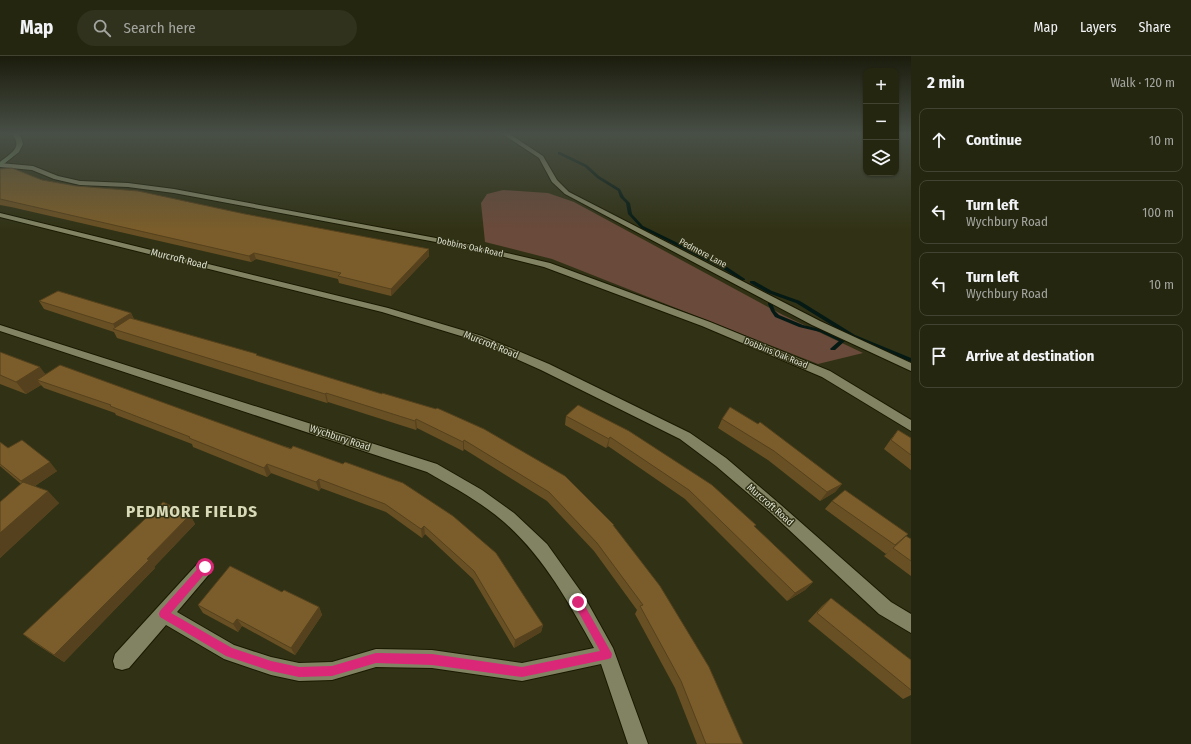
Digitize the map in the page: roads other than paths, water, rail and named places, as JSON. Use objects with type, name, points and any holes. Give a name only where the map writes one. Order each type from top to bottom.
[{"type":"street","name":"Dobbins Oak Road","points":[[1,165],[33,168],[56,178],[80,183],[128,185],[174,191],[468,246],[547,264],[706,324],[826,374],[911,426]]},
{"type":"street","name":"Pedmore Lane","points":[[545,165],[554,181],[568,193],[816,324],[911,367]]},
{"type":"street","name":"Murcroft Road","points":[[0,215],[385,310],[478,338],[545,367],[646,416],[691,441],[721,462],[776,509],[884,608],[911,624]]},
{"type":"street","name":"Wychbury Road","points":[[0,328],[432,468],[476,494],[509,517],[541,549],[578,602],[608,654],[638,744]]},
{"type":"street","points":[[122,661],[205,567]]},
{"type":"street","points":[[164,614],[230,652],[271,666],[299,672],[332,671],[376,658],[432,660],[522,672],[608,654]]},
{"type":"waterway","points":[[584,165],[598,177],[619,190],[622,197],[628,203],[630,214],[642,227],[725,268],[743,279]]},
{"type":"waterway","points":[[752,282],[770,292],[798,302],[853,336],[911,360]]},
{"type":"waterway","points":[[770,304],[777,316],[801,326],[822,331],[842,341],[833,349]]},
{"type":"district","name":"PEDMORE FIELDS","points":[[192,511]]}]
